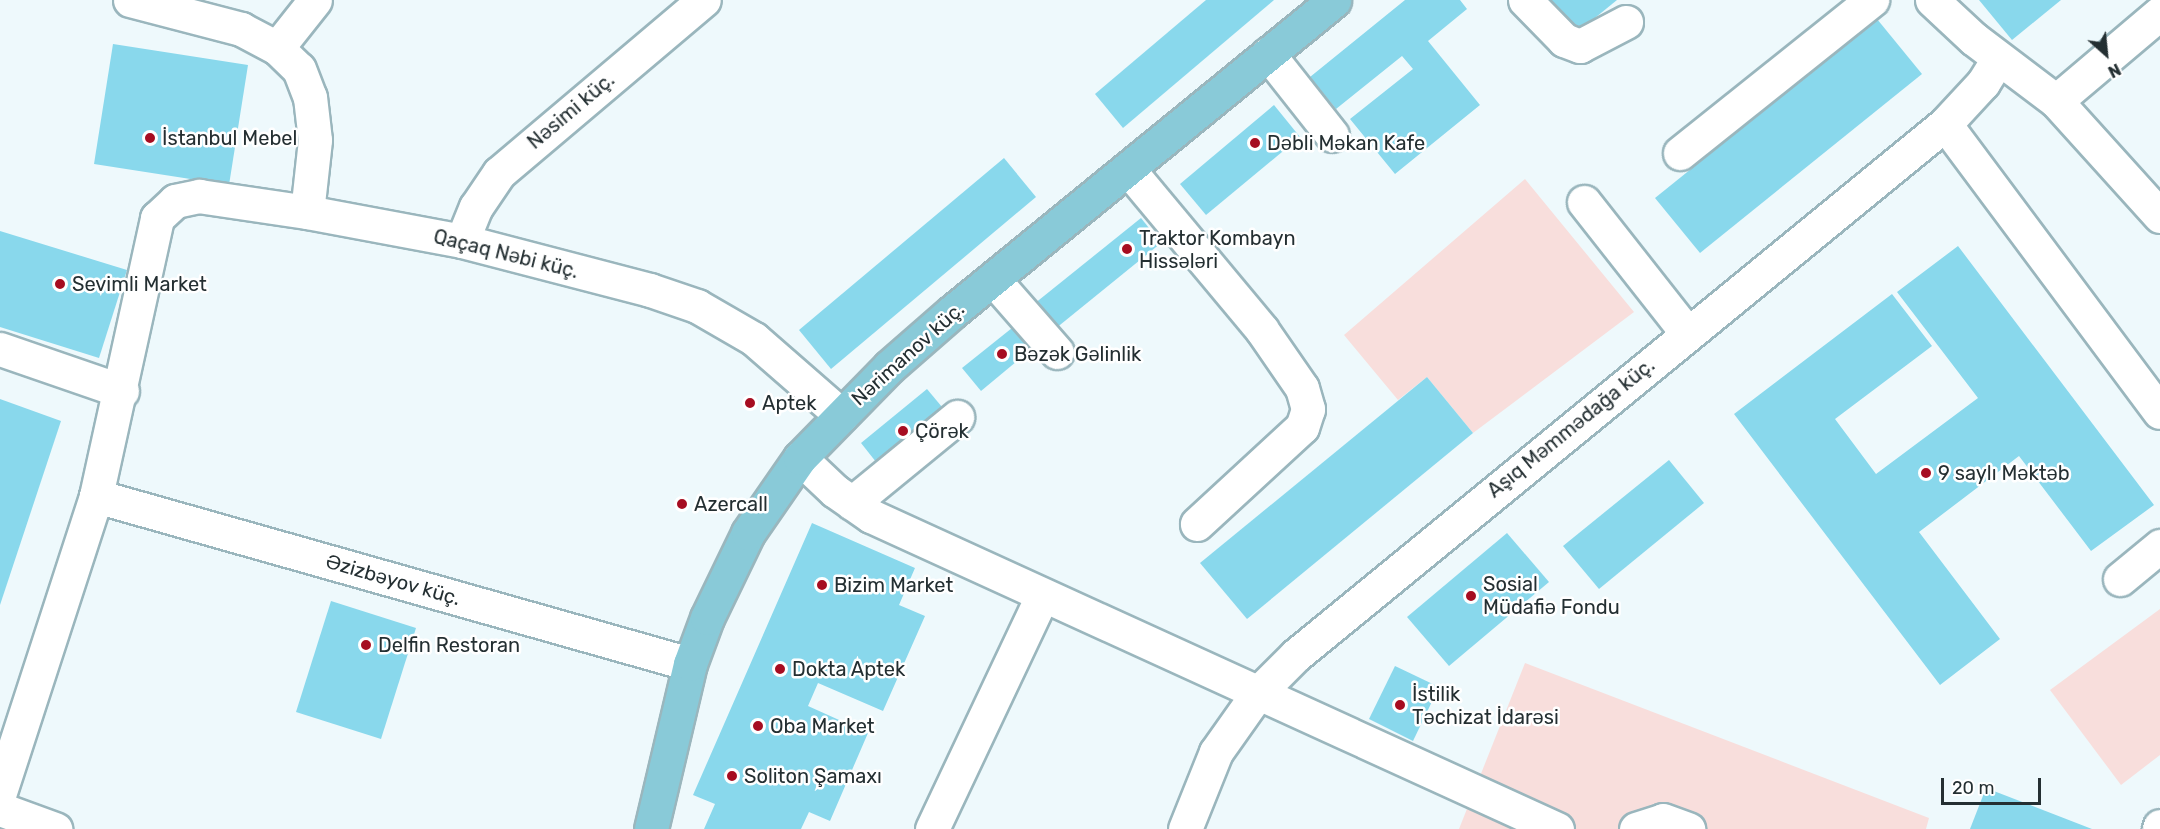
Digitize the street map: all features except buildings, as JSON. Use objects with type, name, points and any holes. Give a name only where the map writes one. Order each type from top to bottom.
[{"type":"main road","name":"Nərimanov küç.","points":[[651,829],[690,664],[728,570],[768,499],[800,458],[841,415],[993,279],[1334,0]]},
{"type":"street","points":[[277,48],[315,0]]},
{"type":"street","name":"Nəsimi küç.","points":[[462,241],[476,207],[499,173],[704,0]]},
{"type":"street","points":[[1525,0],[1564,40],[1580,46],[1626,22]]},
{"type":"street","points":[[1680,153],[1872,0]]},
{"type":"street","points":[[1932,0],[1998,58],[2056,101],[2160,216]]},
{"type":"street","points":[[150,2],[241,29],[277,48],[298,69],[310,97],[315,140],[307,212]]},
{"type":"street","points":[[2056,101],[2160,13]]},
{"type":"street","points":[[1268,54],[1332,135]]},
{"type":"street","name":"Aşıq Məmmədağa küç.","points":[[1185,829],[1216,752],[1257,694],[1296,655],[1945,123],[1983,83],[1998,58]]},
{"type":"street","points":[[1945,123],[2160,412]]},
{"type":"street","points":[[1128,170],[1262,330],[1302,388],[1308,409],[1302,427],[1197,524]]},
{"type":"street","name":"Qaçaq Nəbi küç.","points":[[0,792],[96,496],[122,391],[151,237],[157,218],[175,201],[199,196],[307,212],[462,241],[650,290],[697,306],[754,339],[841,415]]},
{"type":"street","points":[[1584,202],[1687,333]]},
{"type":"street","points":[[993,279],[1057,352]]},
{"type":"street","points":[[0,349],[122,391]]},
{"type":"street","points":[[852,503],[957,417]]},
{"type":"street","points":[[800,458],[852,503],[871,516],[1557,829]]},
{"type":"street","name":"Əzizbəyov küç.","points":[[96,496],[690,664]]},
{"type":"street","points":[[2120,579],[2160,546]]},
{"type":"street","points":[[932,829],[1042,596]]},
{"type":"street","points":[[0,809],[55,829]]},
{"type":"street","points":[[1636,829],[1663,820],[1688,829]]},
{"type":"shaded area","points":[[1525,179],[1634,312],[1473,433],[1427,377],[1398,400],[1344,335]]},
{"type":"shaded area","points":[[2160,609],[2160,755],[2121,785],[2050,690]]},
{"type":"shaded area","points":[[1525,663],[1929,818],[1926,829],[1459,829]]},
{"type":"place","name":"İstanbul Mebel","points":[[150,138]]},
{"type":"place","name":"Dəbli Məkan Kafe","points":[[1255,143]]},
{"type":"place","name":"Traktor Kombayn Hissələri","points":[[1127,249]]},
{"type":"place","name":"Sevimli Market","points":[[60,284]]},
{"type":"place","name":"Bəzək Gəlinlik","points":[[1002,354]]},
{"type":"place","name":"Aptek","points":[[750,403]]},
{"type":"place","name":"Çörək","points":[[903,431]]},
{"type":"place","name":"9 saylı Məktəb","points":[[1926,473]]},
{"type":"place","name":"Azercall","points":[[682,504]]},
{"type":"place","name":"Bizim Market","points":[[822,585]]},
{"type":"place","name":"Sosial Müdafiə Fondu","points":[[1471,596]]},
{"type":"place","name":"Delfin Restoran","points":[[366,645]]},
{"type":"place","name":"Dokta Aptek","points":[[780,669]]},
{"type":"place","name":"İstilik Təchizat İdarəsi","points":[[1400,705]]},
{"type":"place","name":"Oba Market","points":[[758,726]]},
{"type":"place","name":"Soliton Şamaxı","points":[[732,776]]}]
